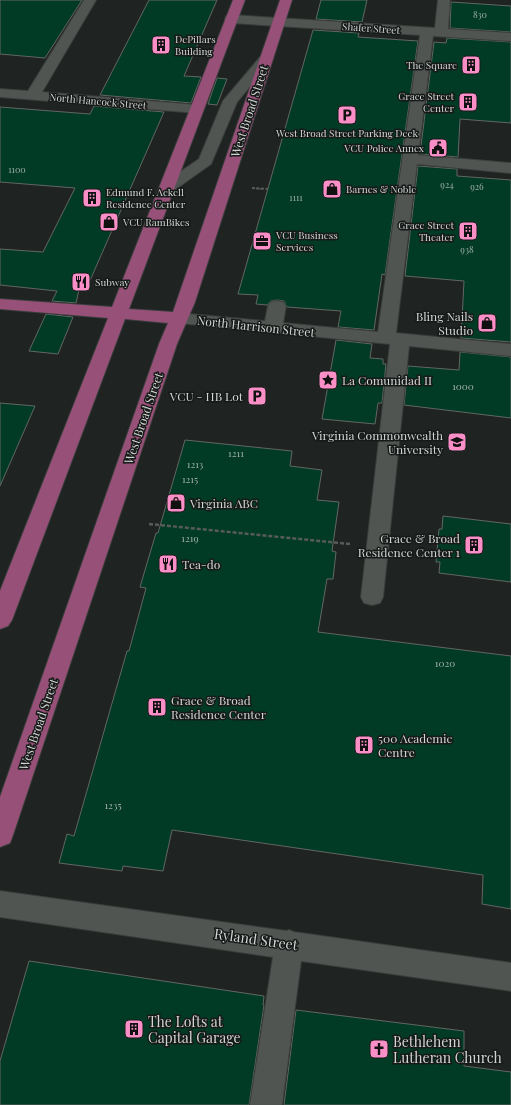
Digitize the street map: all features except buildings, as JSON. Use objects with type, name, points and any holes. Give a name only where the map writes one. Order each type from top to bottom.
[{"type":"main road","points":[[0,620],[239,0]]},
{"type":"main road","name":"West Broad Street","points":[[0,835],[179,318],[186,302],[286,0]]},
{"type":"main road","name":"North Harrison Street","points":[[0,304],[179,318]]},
{"type":"street","points":[[33,95],[90,0]]},
{"type":"street","points":[[372,597],[393,339],[410,159],[434,32],[444,0]]},
{"type":"street","name":"Shafer Street","points":[[231,19],[278,22],[370,33],[434,32],[511,37]]},
{"type":"street","points":[[167,188],[206,161],[230,101],[266,59]]},
{"type":"street","name":"North Hancock Street","points":[[0,92],[197,109]]},
{"type":"street","points":[[410,159],[511,168]]},
{"type":"street","points":[[273,327],[277,306]]},
{"type":"street","name":"North Harrison Street","points":[[179,318],[511,350]]},
{"type":"street","name":"Ryland Street","points":[[0,904],[289,944],[511,977]]},
{"type":"street","points":[[266,1105],[289,944]]},
{"type":"path","points":[[252,188],[268,190]]},
{"type":"path","points":[[149,524],[377,546]]},
{"type":"place","name":"DePillars Building","points":[[161,45]]},
{"type":"place","name":"The Square","points":[[471,65]]},
{"type":"place","name":"Grace Street Center","points":[[468,102]]},
{"type":"place","name":"West Broad Street Parking Deck","points":[[347,115]]},
{"type":"place","name":"VCU Police Annex","points":[[438,148]]},
{"type":"place","name":"Barnes & Noble","points":[[332,189]]},
{"type":"place","name":"Edmund F. Ackell Residence Center","points":[[92,198]]},
{"type":"place","name":"VCU RamBikes","points":[[109,222]]},
{"type":"place","name":"Grace Street Theater","points":[[468,231]]},
{"type":"place","name":"VCU Business Services","points":[[262,241]]},
{"type":"place","name":"Subway","points":[[81,282]]},
{"type":"place","name":"Bling Nails Studio","points":[[487,323]]},
{"type":"place","name":"La Comunidad II","points":[[328,380]]},
{"type":"place","name":"VCU - HB Lot","points":[[257,396]]},
{"type":"place","name":"Virginia Commonwealth University","points":[[457,442]]},
{"type":"place","name":"Virginia ABC","points":[[176,503]]},
{"type":"place","name":"Grace & Broad Residence Center 1","points":[[474,545]]},
{"type":"place","name":"Tea-do","points":[[168,564]]},
{"type":"place","name":"Grace & Broad Residence Center","points":[[157,707]]},
{"type":"place","name":"500 Academic Centre","points":[[364,745]]},
{"type":"place","name":"The Lofts at Capital Garage","points":[[134,1029]]},
{"type":"place","name":"Bethlehem Lutheran Church","points":[[379,1049]]}]
